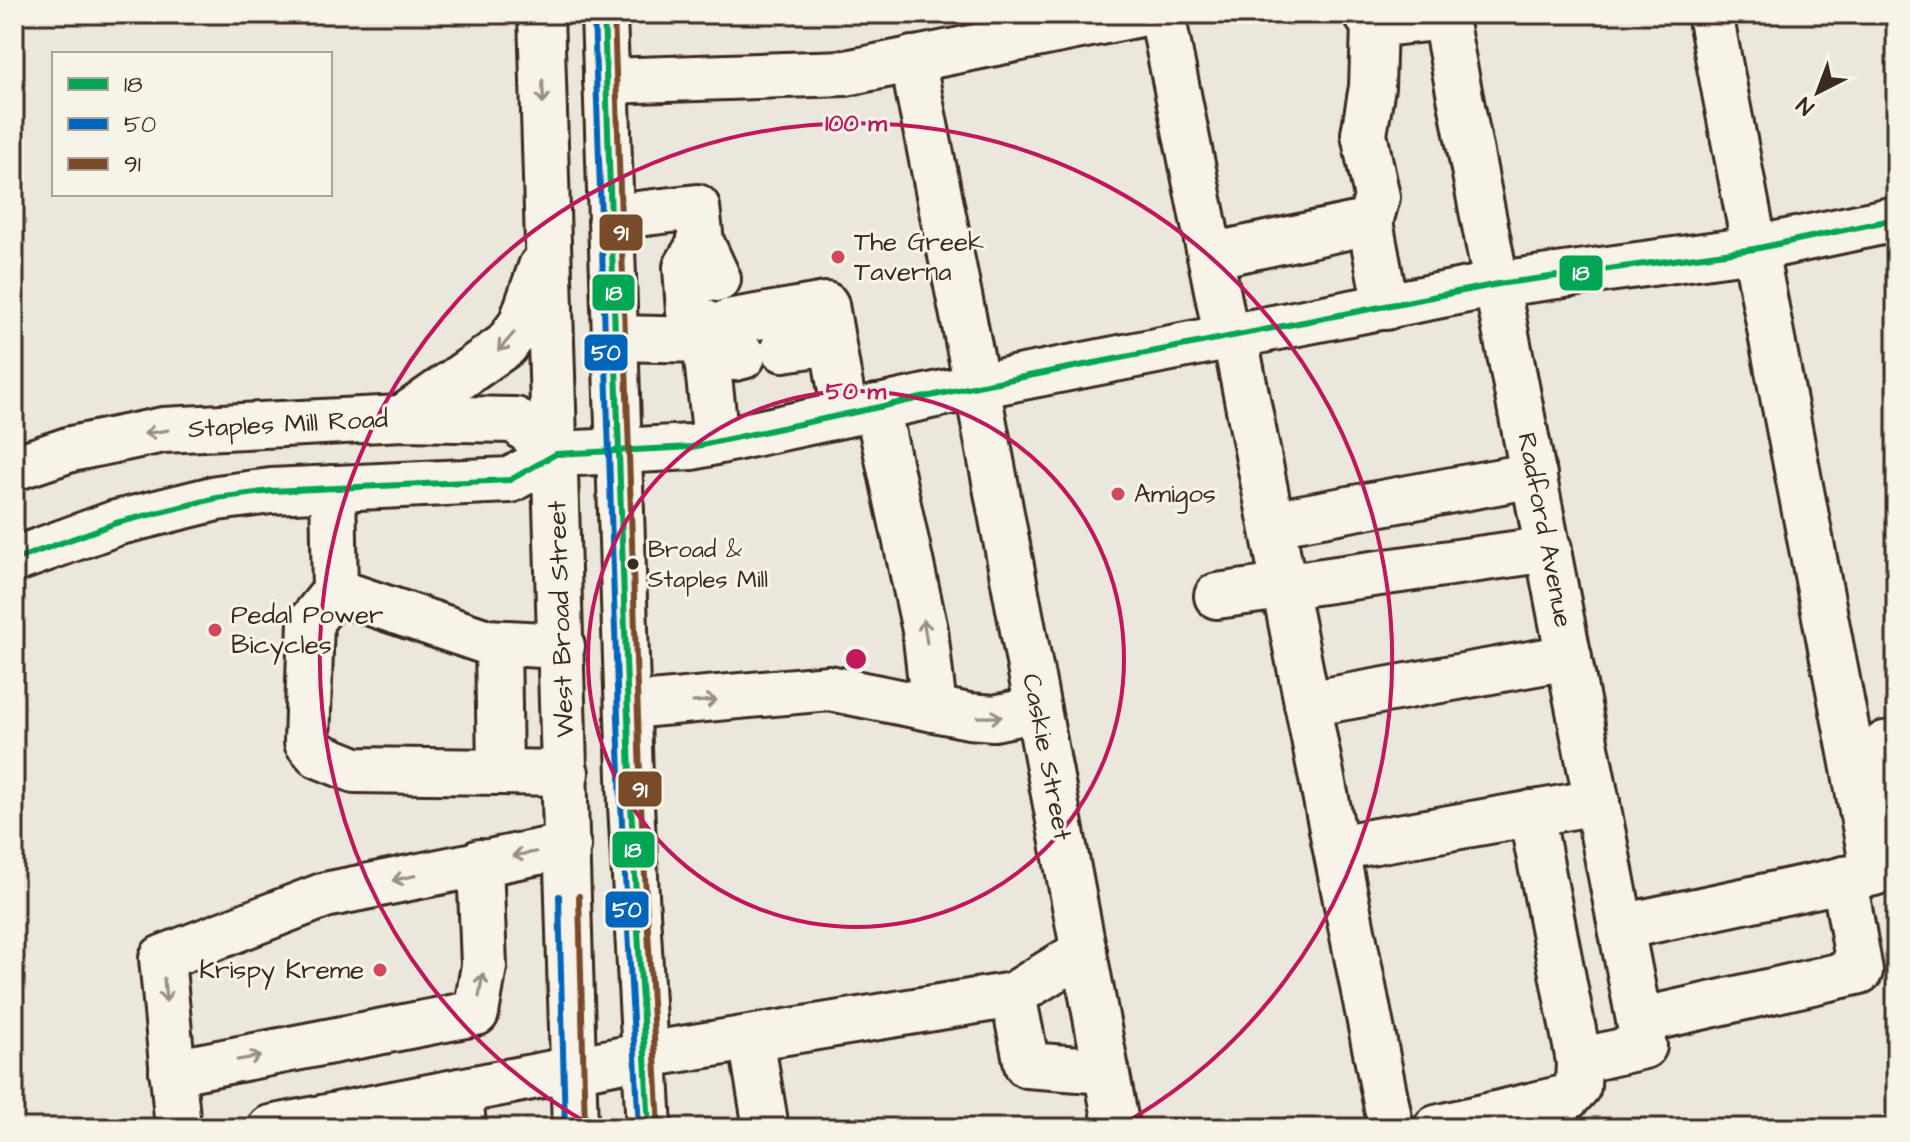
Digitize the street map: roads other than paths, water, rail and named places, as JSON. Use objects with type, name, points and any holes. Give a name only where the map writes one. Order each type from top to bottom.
[{"type":"main road","name":"West Broad Street","points":[[541,14],[575,1128]]},
{"type":"main road","points":[[604,14],[628,706],[649,1128]]},
{"type":"main road","points":[[606,81],[846,73],[1140,14]]},
{"type":"main road","points":[[1162,14],[1210,256],[1286,586],[1391,1128]]},
{"type":"main road","points":[[1621,927],[1874,873],[1710,14]]},
{"type":"main road","points":[[1386,307],[1370,222],[1377,197],[1364,134],[1372,87],[1370,20],[1444,15]]},
{"type":"main road","name":"Radford Avenue","points":[[1444,15],[1641,1034]]},
{"type":"main road","name":"Caskie Street","points":[[912,59],[1117,1128]]},
{"type":"main road","points":[[611,217],[697,207],[728,322],[826,305],[832,342],[861,410],[925,630],[934,709]]},
{"type":"main road","points":[[14,560],[72,536],[171,508],[271,491],[510,480],[556,454],[692,447],[977,386],[1231,339],[1498,284],[1754,249],[1896,219]]},
{"type":"main road","points":[[1210,256],[1370,222]]},
{"type":"main road","points":[[402,418],[506,345],[521,324],[549,246]]},
{"type":"main road","points":[[716,441],[725,317]]},
{"type":"main road","points":[[615,338],[725,317],[832,342]]},
{"type":"main road","name":"Staples Mill Road","points":[[14,468],[71,449],[163,430],[402,418],[515,420],[556,454]]},
{"type":"main road","points":[[1273,523],[1534,475]]},
{"type":"main road","points":[[333,488],[335,591],[311,621],[307,742],[318,755],[355,770],[566,773]]},
{"type":"main road","points":[[1217,596],[1549,549]]},
{"type":"main road","points":[[335,591],[487,642],[562,646]]},
{"type":"main road","points":[[498,643],[500,771]]},
{"type":"main road","points":[[1307,704],[1569,657]]},
{"type":"main road","points":[[628,706],[829,688],[994,718],[1038,709]]},
{"type":"main road","points":[[1896,742],[1885,744],[1896,794]]},
{"type":"main road","points":[[1336,848],[1597,802]]},
{"type":"main road","points":[[1436,1128],[1568,1097],[1578,1086],[1579,1061],[1531,813]]},
{"type":"main road","points":[[178,1128],[162,958],[325,895],[568,846]]},
{"type":"main road","points":[[172,1072],[476,1013],[484,966],[480,862]]},
{"type":"main road","points":[[1579,1061],[1641,1034],[1860,971],[1844,879]]},
{"type":"main road","points":[[270,1128],[462,1109],[572,1069],[1013,995],[1084,951]]},
{"type":"main road","points":[[1013,995],[1027,1065],[1106,1071]]},
{"type":"main road","points":[[751,1038],[766,1128]]},
{"type":"place","name":"The Greek Taverna","points":[[838,257]]},
{"type":"place","name":"Amigos","points":[[1118,494]]},
{"type":"place","name":"Broad & Staples Mill","points":[[633,564]]},
{"type":"place","name":"Pedal Power Bicycles","points":[[215,630]]},
{"type":"place","name":"Krispy Kreme","points":[[380,970]]}]
